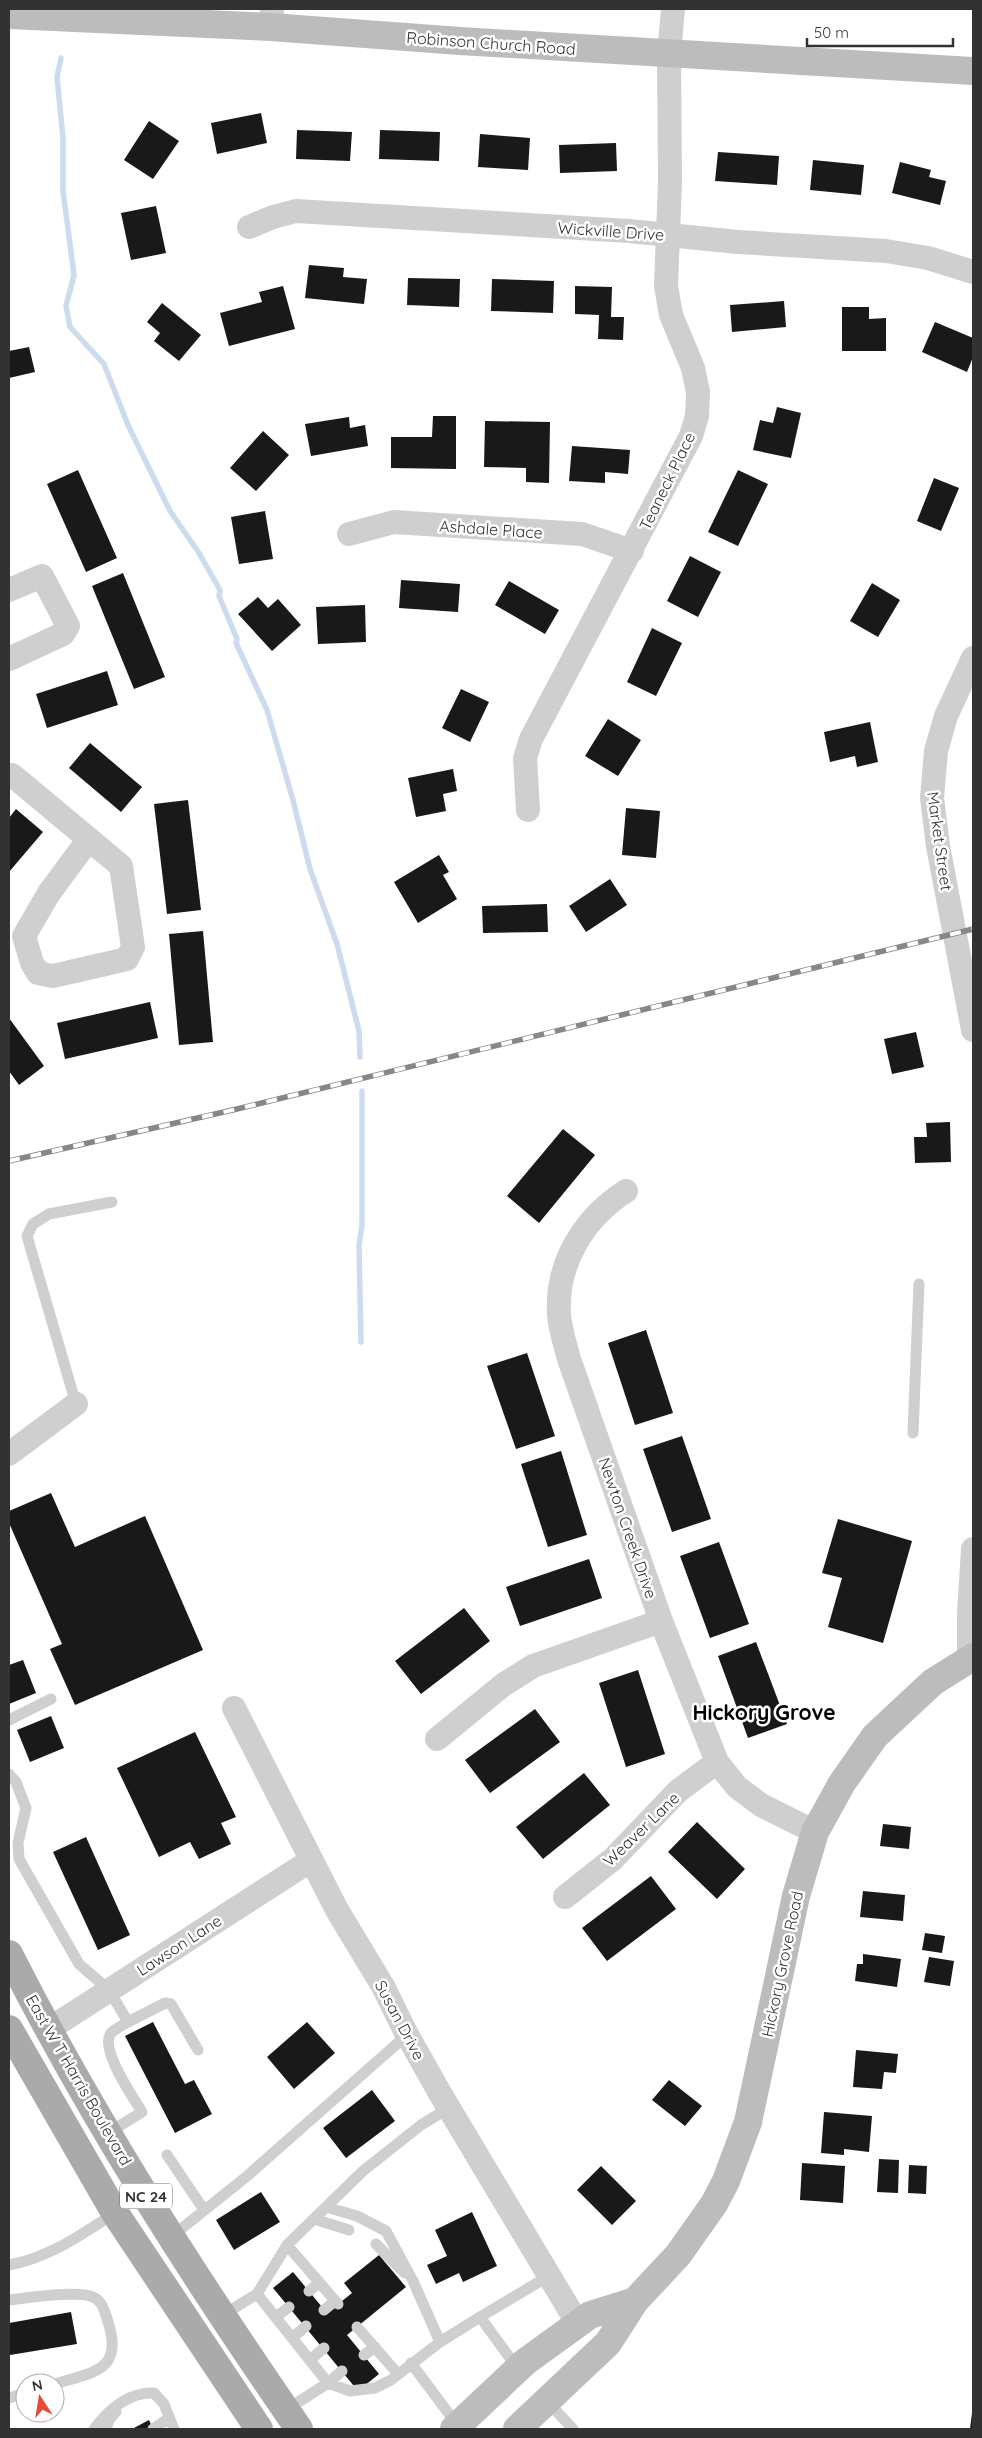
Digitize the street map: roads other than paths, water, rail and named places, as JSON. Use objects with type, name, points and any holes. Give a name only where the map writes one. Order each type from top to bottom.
[{"type":"main road","name":"East W T Harris Boulevard","points":[[9,1954],[49,2029],[171,2237],[292,2420]]},
{"type":"main road","name":"NC 24","points":[[9,2029],[115,2213],[259,2429]]},
{"type":"street","name":"Teaneck Place","points":[[528,810],[525,758],[530,739],[632,551],[691,436],[697,416],[698,392],[693,368],[671,315],[666,286],[670,182],[669,54],[673,9]]},
{"type":"street","name":"Robinson Church Road","points":[[9,15],[272,18],[669,54],[973,71]]},
{"type":"street","name":"Wickville Drive","points":[[249,227],[272,217],[296,211],[886,251],[928,258],[973,272]]},
{"type":"street","name":"Ashdale Place","points":[[349,534],[394,522],[582,534],[632,551]]},
{"type":"street","points":[[9,590],[42,576],[68,626],[63,634],[9,659]]},
{"type":"street","name":"Market Street","points":[[973,658],[946,716],[936,751],[932,798],[938,846],[973,1030]]},
{"type":"street","points":[[9,775],[12,775],[89,839],[121,866],[133,947],[127,959],[53,976],[38,973],[32,963],[24,936],[49,893],[89,839]]},
{"type":"street","name":"Newton Creek Drive","points":[[626,1192],[599,1212],[576,1241],[566,1264],[559,1292],[559,1315],[569,1359],[661,1621],[717,1762],[737,1787],[761,1805],[814,1832]]},
{"type":"street","points":[[9,1454],[76,1404]]},
{"type":"street","points":[[971,1658],[969,1614],[973,1549]]},
{"type":"street","points":[[437,1739],[503,1684],[533,1666],[661,1621]]},
{"type":"street","name":"Hickory Grove Road","points":[[517,2429],[608,2343],[635,2301],[678,2256],[694,2236],[726,2181],[748,2122],[796,1896],[814,1832],[842,1783],[875,1736],[933,1682],[971,1658]]},
{"type":"street","name":"Susan Drive","points":[[234,1708],[310,1861],[384,1988],[407,2035],[578,2324]]},
{"type":"street","name":"Weaver Lane","points":[[565,1897],[613,1859],[678,1791],[717,1762]]},
{"type":"street","name":"Lawson Lane","points":[[49,2029],[310,1861]]},
{"type":"street","name":"Hickory Grove Road","points":[[456,2428],[518,2369],[590,2315],[635,2301]]},
{"type":"lane","points":[[76,1404],[27,1236],[33,1224],[49,1214],[112,1202]]},
{"type":"lane","points":[[913,1433],[918,1284]]},
{"type":"lane","points":[[9,1720],[51,1699]]},
{"type":"lane","points":[[9,1774],[16,1782],[26,1808],[18,1844],[19,1859],[79,1964],[109,1990],[128,2022]]},
{"type":"lane","points":[[108,2132],[142,2112],[109,2054],[109,2040],[112,2033],[128,2022],[165,2003],[171,2004],[198,2050]]},
{"type":"lane","points":[[171,2237],[187,2226],[246,2176],[407,2035]]},
{"type":"lane","points":[[223,2315],[257,2294],[287,2245],[326,2207],[397,2142],[449,2108]]},
{"type":"lane","points":[[167,2155],[204,2210]]},
{"type":"lane","points":[[326,2207],[357,2216],[386,2231],[413,2282],[440,2342]]},
{"type":"lane","points":[[9,2265],[31,2261],[51,2252],[115,2213]]},
{"type":"lane","points":[[314,2219],[348,2230]]},
{"type":"lane","points":[[376,2244],[413,2282]]},
{"type":"lane","points":[[287,2245],[336,2302],[324,2310]]},
{"type":"lane","points":[[257,2294],[328,2382],[350,2391],[362,2391],[375,2388],[398,2374],[440,2342],[549,2276]]},
{"type":"lane","points":[[309,2291],[319,2283]]},
{"type":"lane","points":[[9,2300],[79,2295],[94,2297],[102,2304],[112,2336],[113,2351],[109,2361],[95,2371],[65,2381]]},
{"type":"lane","points":[[276,2317],[289,2307]]},
{"type":"lane","points":[[480,2317],[518,2369]]},
{"type":"lane","points":[[292,2338],[306,2326]]},
{"type":"lane","points":[[357,2327],[398,2374]]},
{"type":"lane","points":[[364,2355],[374,2347]]},
{"type":"lane","points":[[310,2360],[324,2348]]},
{"type":"lane","points":[[411,2363],[456,2428]]},
{"type":"lane","points":[[292,2420],[328,2382],[342,2372]]},
{"type":"lane","points":[[94,2429],[104,2415],[126,2398],[143,2393],[154,2393],[164,2404],[162,2423]]},
{"type":"lane","points":[[106,2429],[115,2412],[145,2397],[153,2399],[158,2405],[162,2423]]},
{"type":"lane","points":[[547,2401],[573,2429]]},
{"type":"lane","points":[[162,2423],[174,2429]]},
{"type":"waterway","points":[[61,58],[57,77],[63,138],[63,191],[74,275],[66,306],[70,327],[104,364],[128,425],[170,511],[199,553],[220,590],[219,596],[237,639],[236,643],[267,710],[293,800],[310,869],[337,944],[359,1031],[360,1057]]},
{"type":"waterway","points":[[361,1342],[359,1245],[362,1225],[362,1091]]},
{"type":"railway","points":[[9,1161],[237,1109],[973,929]]},
{"type":"district","name":"Hickory Grove","points":[[764,1712]]}]
